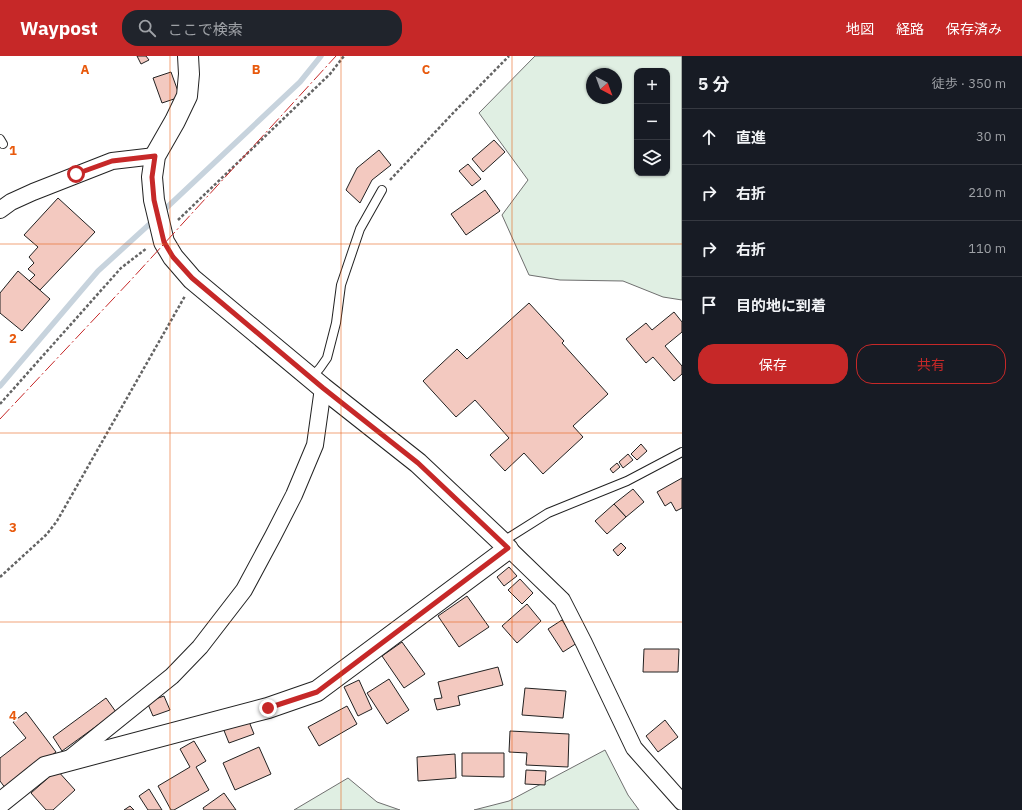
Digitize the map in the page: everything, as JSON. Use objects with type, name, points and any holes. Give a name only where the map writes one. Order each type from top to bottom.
[{"type":"street","points":[[188,56],[189,74],[186,96],[175,120],[155,156],[152,177],[154,200],[164,242],[173,257],[196,281],[317,383],[418,463],[562,600],[634,748],[682,802]]},
{"type":"street","points":[[0,210],[11,202],[32,192],[112,161],[155,156]]},
{"type":"street","points":[[68,760],[172,676],[200,647],[244,590],[274,536],[294,495],[315,445],[317,383]]},
{"type":"street","points":[[0,803],[45,767],[268,708],[317,692],[505,546]]},
{"type":"lane","points":[[317,383],[320,368],[327,358],[336,323],[341,285],[360,229],[382,190]]},
{"type":"lane","points":[[505,546],[548,513],[627,481],[682,452]]},
{"type":"path","points":[[382,190],[400,169],[509,56]]},
{"type":"path","points":[[0,577],[47,534],[57,521],[188,292],[196,281]]},
{"type":"green space","points":[[535,56],[682,56],[682,300],[663,297],[623,281],[560,280],[529,275],[502,215],[528,180],[479,113]]},
{"type":"green space","points":[[605,750],[628,795],[639,810],[474,810],[509,801]]},
{"type":"green space","points":[[348,778],[377,802],[400,810],[294,810]]},
{"type":"building","points":[[137,56],[146,56],[149,60],[141,64]]},
{"type":"building","points":[[171,72],[180,97],[162,103],[153,78]]},
{"type":"building","points":[[494,140],[505,152],[483,172],[472,159]]},
{"type":"building","points":[[379,150],[391,165],[372,180],[360,203],[346,190],[357,168]]},
{"type":"building","points":[[468,164],[481,179],[472,186],[459,171]]},
{"type":"building","points":[[485,190],[500,211],[466,235],[451,214]]},
{"type":"building","points":[[58,198],[95,232],[40,290],[29,281],[35,275],[28,269],[34,263],[29,257],[38,247],[24,235]]},
{"type":"building","points":[[18,271],[50,299],[22,331],[0,313],[0,293]]},
{"type":"building","points":[[529,303],[564,341],[562,343],[608,394],[573,426],[583,437],[543,474],[524,453],[505,471],[490,455],[509,438],[475,400],[456,417],[423,381],[457,349],[467,359]]},
{"type":"building","points":[[674,312],[682,322],[682,332],[665,346],[682,366],[682,374],[674,381],[653,357],[646,363],[626,339],[646,323],[652,330]]},
{"type":"building","points":[[641,444],[647,451],[637,460],[631,454]]},
{"type":"building","points":[[628,454],[633,460],[623,468],[619,462]]},
{"type":"building","points":[[617,463],[620,467],[613,473],[610,469]]},
{"type":"building","points":[[682,478],[682,508],[676,511],[671,502],[665,506],[657,492]]},
{"type":"building","points":[[633,489],[644,502],[626,517],[614,504]]},
{"type":"building","points":[[614,504],[626,517],[607,534],[595,521]]},
{"type":"building","points":[[621,543],[626,548],[618,556],[613,550]]},
{"type":"building","points":[[509,567],[517,576],[504,586],[497,577]]},
{"type":"building","points":[[520,579],[533,593],[522,604],[508,590]]},
{"type":"building","points":[[467,596],[489,627],[459,647],[438,616]]},
{"type":"building","points":[[527,604],[541,621],[517,643],[502,626]]},
{"type":"building","points":[[562,620],[577,643],[563,652],[548,629]]},
{"type":"building","points":[[402,642],[425,674],[404,688],[382,656]]},
{"type":"building","points":[[644,649],[679,649],[678,672],[643,672]]},
{"type":"building","points":[[498,667],[503,685],[458,696],[460,705],[437,710],[434,699],[442,698],[438,682]]},
{"type":"building","points":[[389,679],[409,710],[387,724],[367,693]]},
{"type":"building","points":[[359,680],[372,709],[358,716],[344,687]]},
{"type":"building","points":[[525,688],[566,691],[563,718],[522,715]]},
{"type":"building","points":[[164,696],[170,710],[153,716],[147,702]]},
{"type":"building","points":[[106,698],[116,712],[62,751],[53,737]]},
{"type":"building","points":[[347,706],[357,724],[319,746],[308,727]]},
{"type":"building","points":[[26,712],[56,752],[6,789],[0,781],[0,758],[26,738],[13,722]]},
{"type":"building","points":[[248,719],[254,734],[229,743],[223,728]]},
{"type":"building","points":[[665,720],[678,737],[658,752],[646,736]]},
{"type":"building","points":[[510,731],[569,734],[568,767],[526,765],[527,753],[509,752]]},
{"type":"building","points":[[194,741],[206,761],[196,767],[209,790],[174,810],[171,810],[158,786],[190,767],[180,749]]},
{"type":"building","points":[[259,747],[271,774],[235,790],[223,763]]},
{"type":"building","points":[[462,753],[504,753],[504,777],[462,776]]},
{"type":"building","points":[[455,754],[456,778],[418,781],[417,757]]},
{"type":"building","points":[[57,770],[75,790],[53,810],[46,810],[31,793]]},
{"type":"building","points":[[526,770],[546,771],[545,785],[525,784]]},
{"type":"building","points":[[149,789],[162,810],[148,810],[139,796]]},
{"type":"building","points":[[224,793],[236,810],[204,810],[203,808]]},
{"type":"building","points":[[130,806],[134,810],[124,810]]},
{"type":"waterway","points":[[162,212],[300,82],[321,56]]},
{"type":"waterway","points":[[0,386],[98,271],[154,220]]},
{"type":"power","points":[[0,419],[130,281],[336,56]]},
{"type":"route","points":[[76,174],[112,161],[155,156],[152,177],[154,200],[164,242],[173,257],[192,278],[323,388],[418,463],[508,548],[373,648],[317,692],[268,708]]}]
